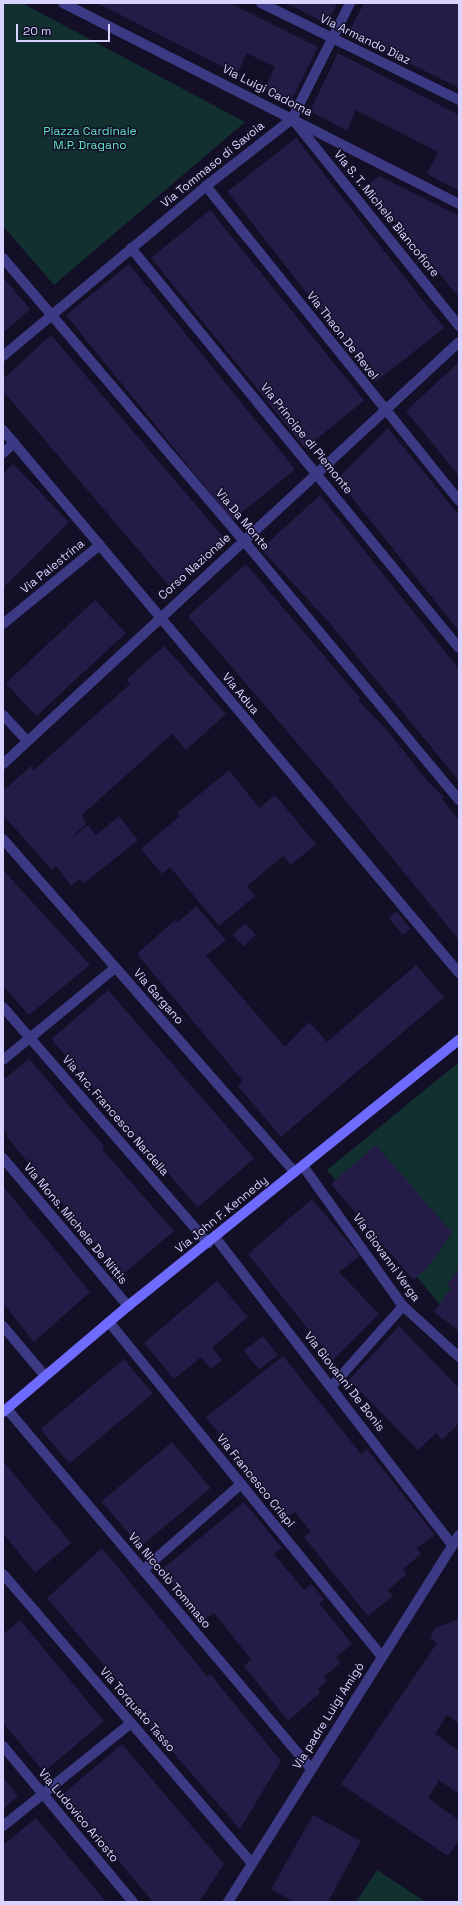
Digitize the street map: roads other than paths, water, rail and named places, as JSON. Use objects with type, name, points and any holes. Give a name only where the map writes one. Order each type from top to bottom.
[{"type":"main road","name":"Via John F. Kennedy","points":[[5,1410],[128,1306],[459,1040]]},
{"type":"street","name":"Via Luigi Cadorna","points":[[62,3],[459,204]]},
{"type":"street","name":"Via Armando Diaz","points":[[261,3],[459,100]]},
{"type":"street","name":"Via Tommaso di Savoia","points":[[3,356],[51,314],[206,186],[292,119],[350,3]]},
{"type":"street","name":"Via S. T. Michele Biancofiore","points":[[292,119],[459,326]]},
{"type":"street","name":"Via Thaon De Revel","points":[[206,186],[383,409],[459,501]]},
{"type":"street","name":"Via Principe di Piemonte","points":[[131,248],[318,473],[459,648]]},
{"type":"street","name":"Via Da Monte","points":[[3,258],[244,541],[459,800]]},
{"type":"street","name":"Corso Nazionale","points":[[3,764],[159,618],[318,473],[383,409],[459,342]]},
{"type":"street","name":"Via Adua","points":[[3,430],[100,545],[159,618],[459,973]]},
{"type":"street","points":[[3,453],[14,443]]},
{"type":"street","name":"Via Palestrina","points":[[3,624],[100,545]]},
{"type":"street","points":[[3,715],[27,741]]},
{"type":"street","name":"Via Gargano","points":[[3,839],[295,1172]]},
{"type":"street","points":[[3,1060],[115,968]]},
{"type":"street","name":"Via Arc. Francesco Nardella","points":[[3,1007],[30,1039],[212,1240]]},
{"type":"street","name":"Via Mons. Michele De Nittis","points":[[3,1158],[128,1306]]},
{"type":"street","name":"Via Giovanni Verga","points":[[303,1166],[404,1306],[459,1357]]},
{"type":"street","name":"Via Giovanni De Bonis","points":[[212,1240],[332,1386],[455,1545]]},
{"type":"street","points":[[332,1386],[404,1306]]},
{"type":"street","name":"Via Francesco Crispi","points":[[109,1322],[381,1656]]},
{"type":"street","points":[[3,1326],[45,1376]]},
{"type":"street","name":"Via Niccolò Tommaso","points":[[5,1410],[143,1570],[311,1769]]},
{"type":"street","points":[[143,1570],[241,1484]]},
{"type":"street","name":"Via padre Luigi Amigò","points":[[228,1902],[381,1656],[455,1545],[459,1535]]},
{"type":"street","name":"Via Torquato Tasso","points":[[3,1574],[252,1863]]},
{"type":"street","points":[[3,1826],[131,1722]]},
{"type":"street","name":"Via Ludovico Ariosto","points":[[3,1746],[133,1902]]},
{"type":"park label","name":"Piazza Cardinale M.P. Dragano","points":[[90,139]]}]
